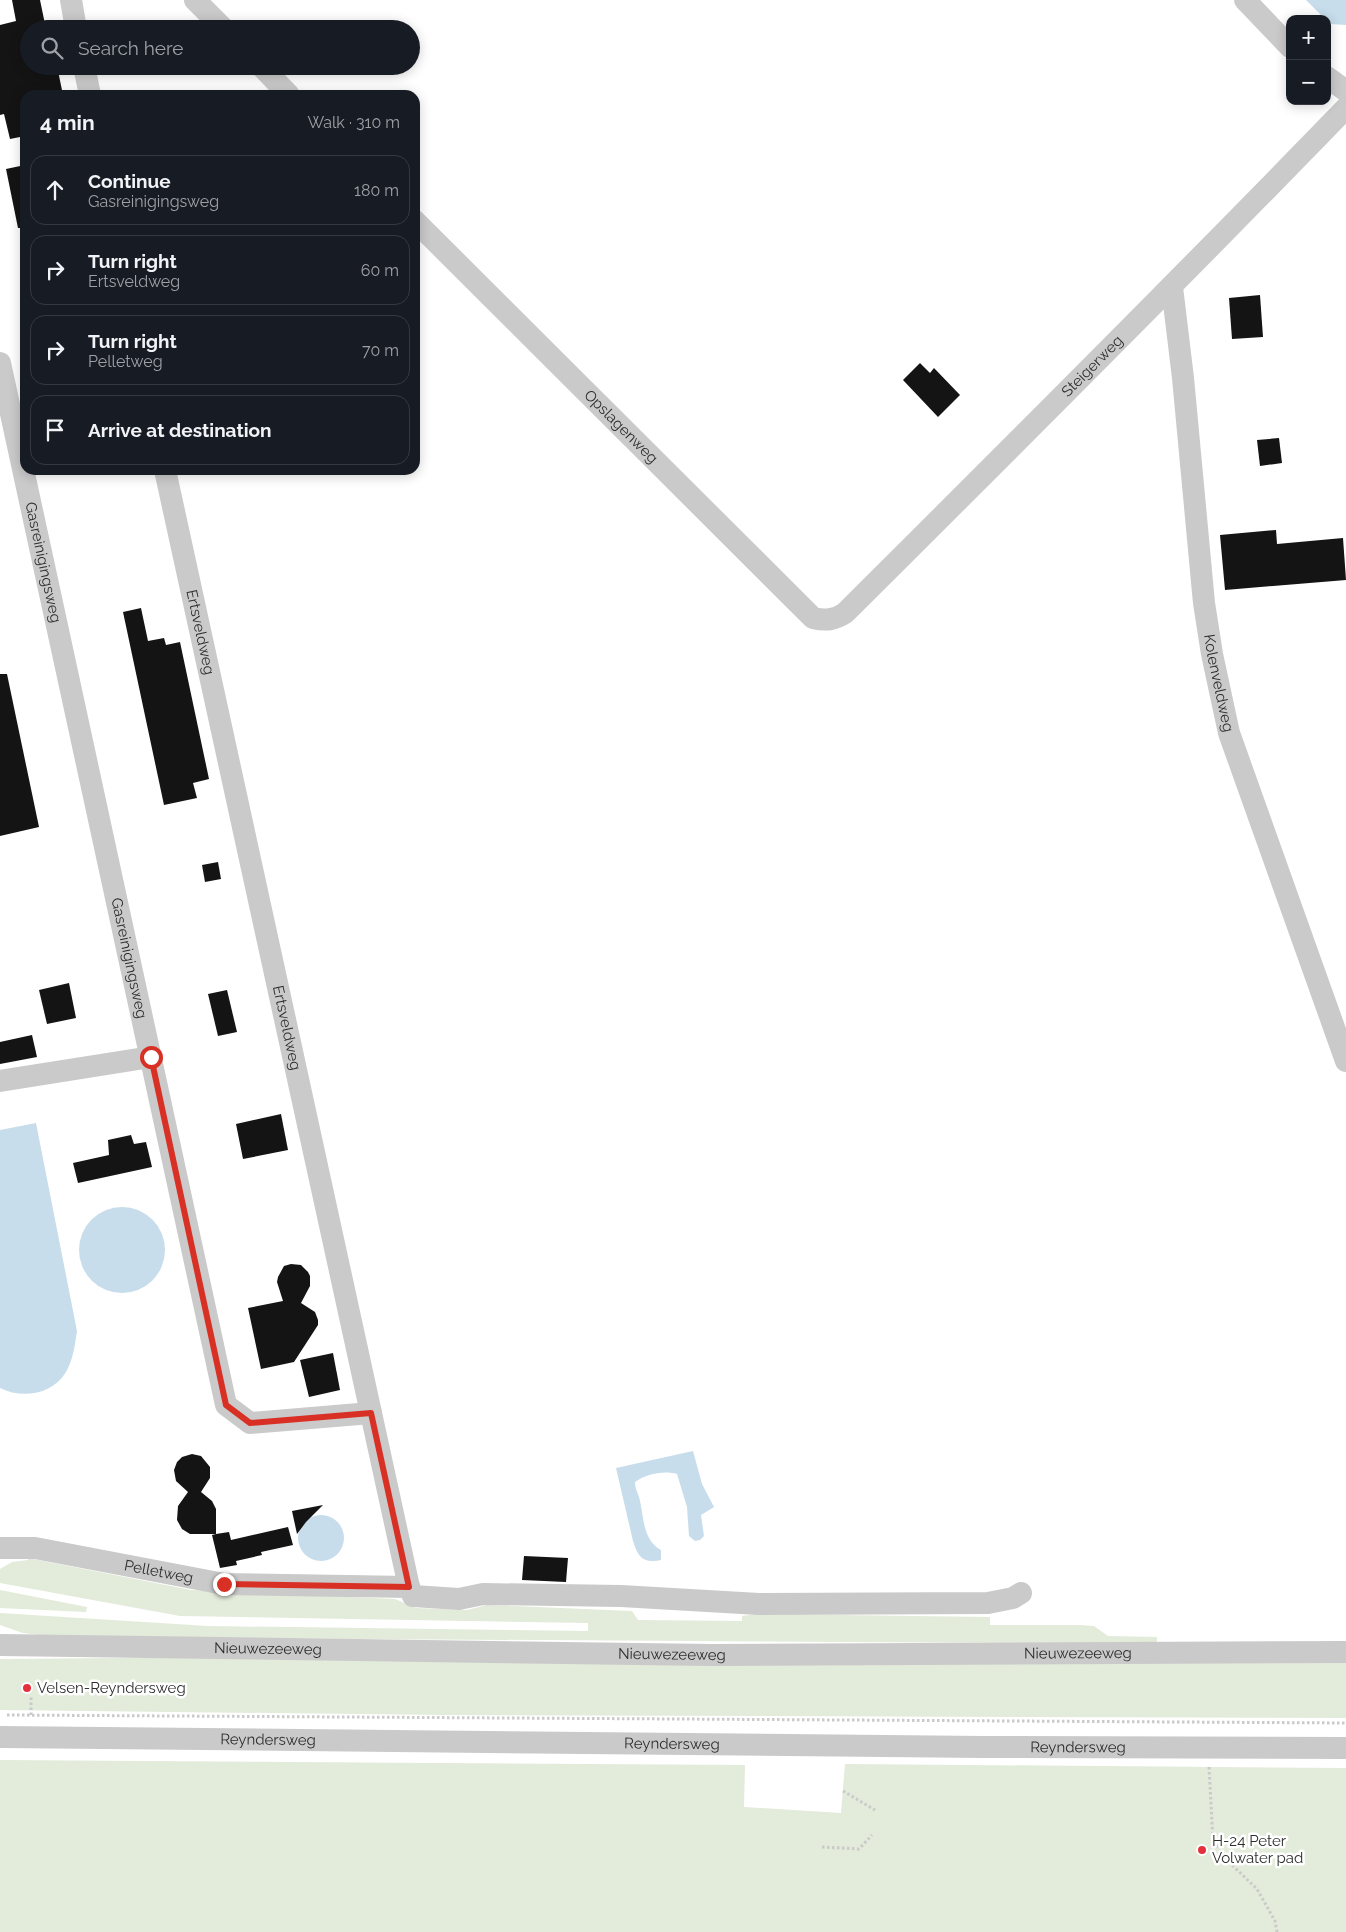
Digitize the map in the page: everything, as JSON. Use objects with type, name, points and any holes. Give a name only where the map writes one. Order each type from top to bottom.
[{"type":"street","points":[[70,0],[74,20]]},
{"type":"street","points":[[195,0],[215,20]]},
{"type":"street","points":[[1245,0],[1286,43]]},
{"type":"street","points":[[86,75],[89,90]]},
{"type":"street","points":[[270,75],[284,90]]},
{"type":"street","points":[[1331,79],[1346,91]]},
{"type":"street","name":"Steigerweg","points":[[833,620],[845,613],[1172,287],[1346,108]]},
{"type":"street","name":"Opslagenweg","points":[[420,226],[813,618],[833,620]]},
{"type":"street","name":"Kolenveldweg","points":[[1172,287],[1183,378],[1204,603],[1225,716],[1232,743],[1346,1061]]},
{"type":"street","name":"Gasreinigingsweg","points":[[0,363],[20,455]]},
{"type":"street","name":"Gasreinigingsweg","points":[[24,475],[226,1405],[250,1423],[371,1413]]},
{"type":"street","name":"Ertsveldweg","points":[[166,475],[409,1587]]},
{"type":"street","points":[[0,1081],[151,1057]]},
{"type":"street","name":"Pelletweg","points":[[0,1548],[35,1548],[224,1584],[409,1587]]},
{"type":"street","points":[[409,1587],[413,1596],[459,1599],[483,1594],[502,1594],[621,1596],[759,1604],[988,1603],[1013,1598],[1020,1593]]},
{"type":"street","name":"Nieuwezeeweg","points":[[0,1645],[711,1655],[1346,1652]]},
{"type":"street","name":"Reyndersweg","points":[[0,1737],[982,1747],[1346,1748]]},
{"type":"path","points":[[31,1696],[31,1715]]},
{"type":"path","name":"Reyndersweg","points":[[0,1715],[1346,1723]]},
{"type":"path","points":[[1210,1769],[1213,1841],[1228,1861],[1257,1889],[1275,1922],[1277,1932]]},
{"type":"path","points":[[843,1791],[874,1810]]},
{"type":"path","points":[[822,1847],[859,1849],[872,1835]]},
{"type":"green space","points":[[28,1558],[191,1590],[395,1599],[416,1608],[467,1610],[487,1605],[632,1611],[638,1620],[742,1621],[742,1616],[756,1614],[990,1617],[990,1625],[1094,1626],[1108,1636],[1157,1637],[1157,1644],[56,1637],[23,1633],[0,1625],[0,1613],[208,1626],[588,1631],[588,1623],[180,1616],[0,1583],[0,1569],[12,1562],[28,1560]]},
{"type":"green space","points":[[0,1590],[87,1607],[86,1612],[0,1608]]},
{"type":"green space","points":[[231,1657],[1346,1662],[1346,1718],[444,1715],[0,1710],[0,1659]]},
{"type":"green space","points":[[0,1760],[745,1765],[744,1807],[841,1813],[845,1764],[1346,1768],[1346,1932],[0,1932]]},
{"type":"water","points":[[1306,0],[1346,0],[1346,25],[1331,24],[1331,15],[1321,15]]},
{"type":"water","points":[[36,1123],[77,1331],[70,1362],[60,1380],[45,1390],[27,1394],[0,1388],[0,1130]]},
{"type":"water","points":[[122,1207],[138,1210],[146,1214],[158,1226],[162,1234],[165,1250],[162,1266],[158,1274],[146,1286],[138,1290],[122,1293],[106,1290],[98,1286],[86,1274],[82,1266],[79,1250],[82,1234],[86,1226],[98,1214],[106,1210]]},
{"type":"water","points":[[693,1451],[702,1484],[714,1507],[701,1515],[704,1536],[700,1540],[695,1541],[689,1536],[687,1507],[677,1474],[661,1473],[644,1477],[635,1482],[644,1522],[651,1541],[661,1550],[661,1560],[646,1560],[639,1555],[633,1541],[616,1468]]},
{"type":"water","points":[[326,1515],[338,1521],[343,1529],[343,1547],[338,1555],[330,1560],[316,1561],[304,1555],[299,1547],[298,1533],[304,1521],[312,1516]]},
{"type":"building","points":[[12,0],[40,0],[44,20],[20,20],[20,75],[59,75],[62,90],[20,90],[20,137],[10,139],[4,114],[0,115],[0,25],[16,21]]},
{"type":"building","points":[[20,166],[20,228],[18,228],[6,169]]},
{"type":"building","points":[[1260,295],[1263,337],[1232,339],[1229,298]]},
{"type":"building","points":[[920,363],[930,373],[934,368],[960,395],[938,417],[903,380]]},
{"type":"building","points":[[1279,438],[1282,463],[1260,466],[1257,440]]},
{"type":"building","points":[[1276,530],[1277,544],[1343,538],[1346,580],[1225,590],[1220,535]]},
{"type":"building","points":[[141,608],[148,641],[164,638],[166,645],[180,642],[209,779],[193,783],[197,798],[164,805],[123,612]]},
{"type":"building","points":[[0,674],[7,674],[39,827],[0,836]]},
{"type":"building","points":[[218,862],[221,879],[205,882],[202,865]]},
{"type":"building","points":[[69,983],[76,1018],[47,1024],[39,990]]},
{"type":"building","points":[[227,990],[237,1032],[218,1036],[208,994]]},
{"type":"building","points":[[32,1035],[37,1057],[0,1064],[0,1042]]},
{"type":"building","points":[[281,1114],[288,1150],[243,1159],[236,1124]]},
{"type":"building","points":[[131,1135],[134,1144],[146,1142],[152,1167],[78,1183],[73,1163],[109,1155],[108,1140]]},
{"type":"building","points":[[291,1264],[301,1265],[310,1276],[310,1286],[301,1303],[315,1312],[318,1325],[294,1362],[261,1369],[248,1308],[283,1301],[277,1282],[278,1277],[284,1266]]},
{"type":"building","points":[[333,1353],[340,1390],[309,1397],[300,1360]]},
{"type":"building","points":[[192,1454],[201,1456],[210,1467],[210,1478],[201,1492],[212,1501],[216,1509],[216,1534],[190,1534],[182,1529],[177,1520],[178,1506],[188,1492],[176,1481],[174,1470],[177,1462],[182,1457]]},
{"type":"building","points":[[323,1505],[306,1522],[297,1534],[292,1511]]},
{"type":"building","points":[[288,1527],[293,1545],[261,1552],[262,1555],[236,1561],[237,1565],[220,1568],[212,1535],[229,1532],[231,1540]]},
{"type":"building","points":[[524,1556],[568,1558],[566,1582],[522,1580]]},
{"type":"place","name":"Velsen-Reyndersweg","points":[[27,1688]]},
{"type":"place","name":"H-24 Peter Volwater pad","points":[[1202,1850]]},
{"type":"route","points":[[151,1057],[226,1405],[250,1423],[371,1413],[409,1587],[224,1584]]}]
